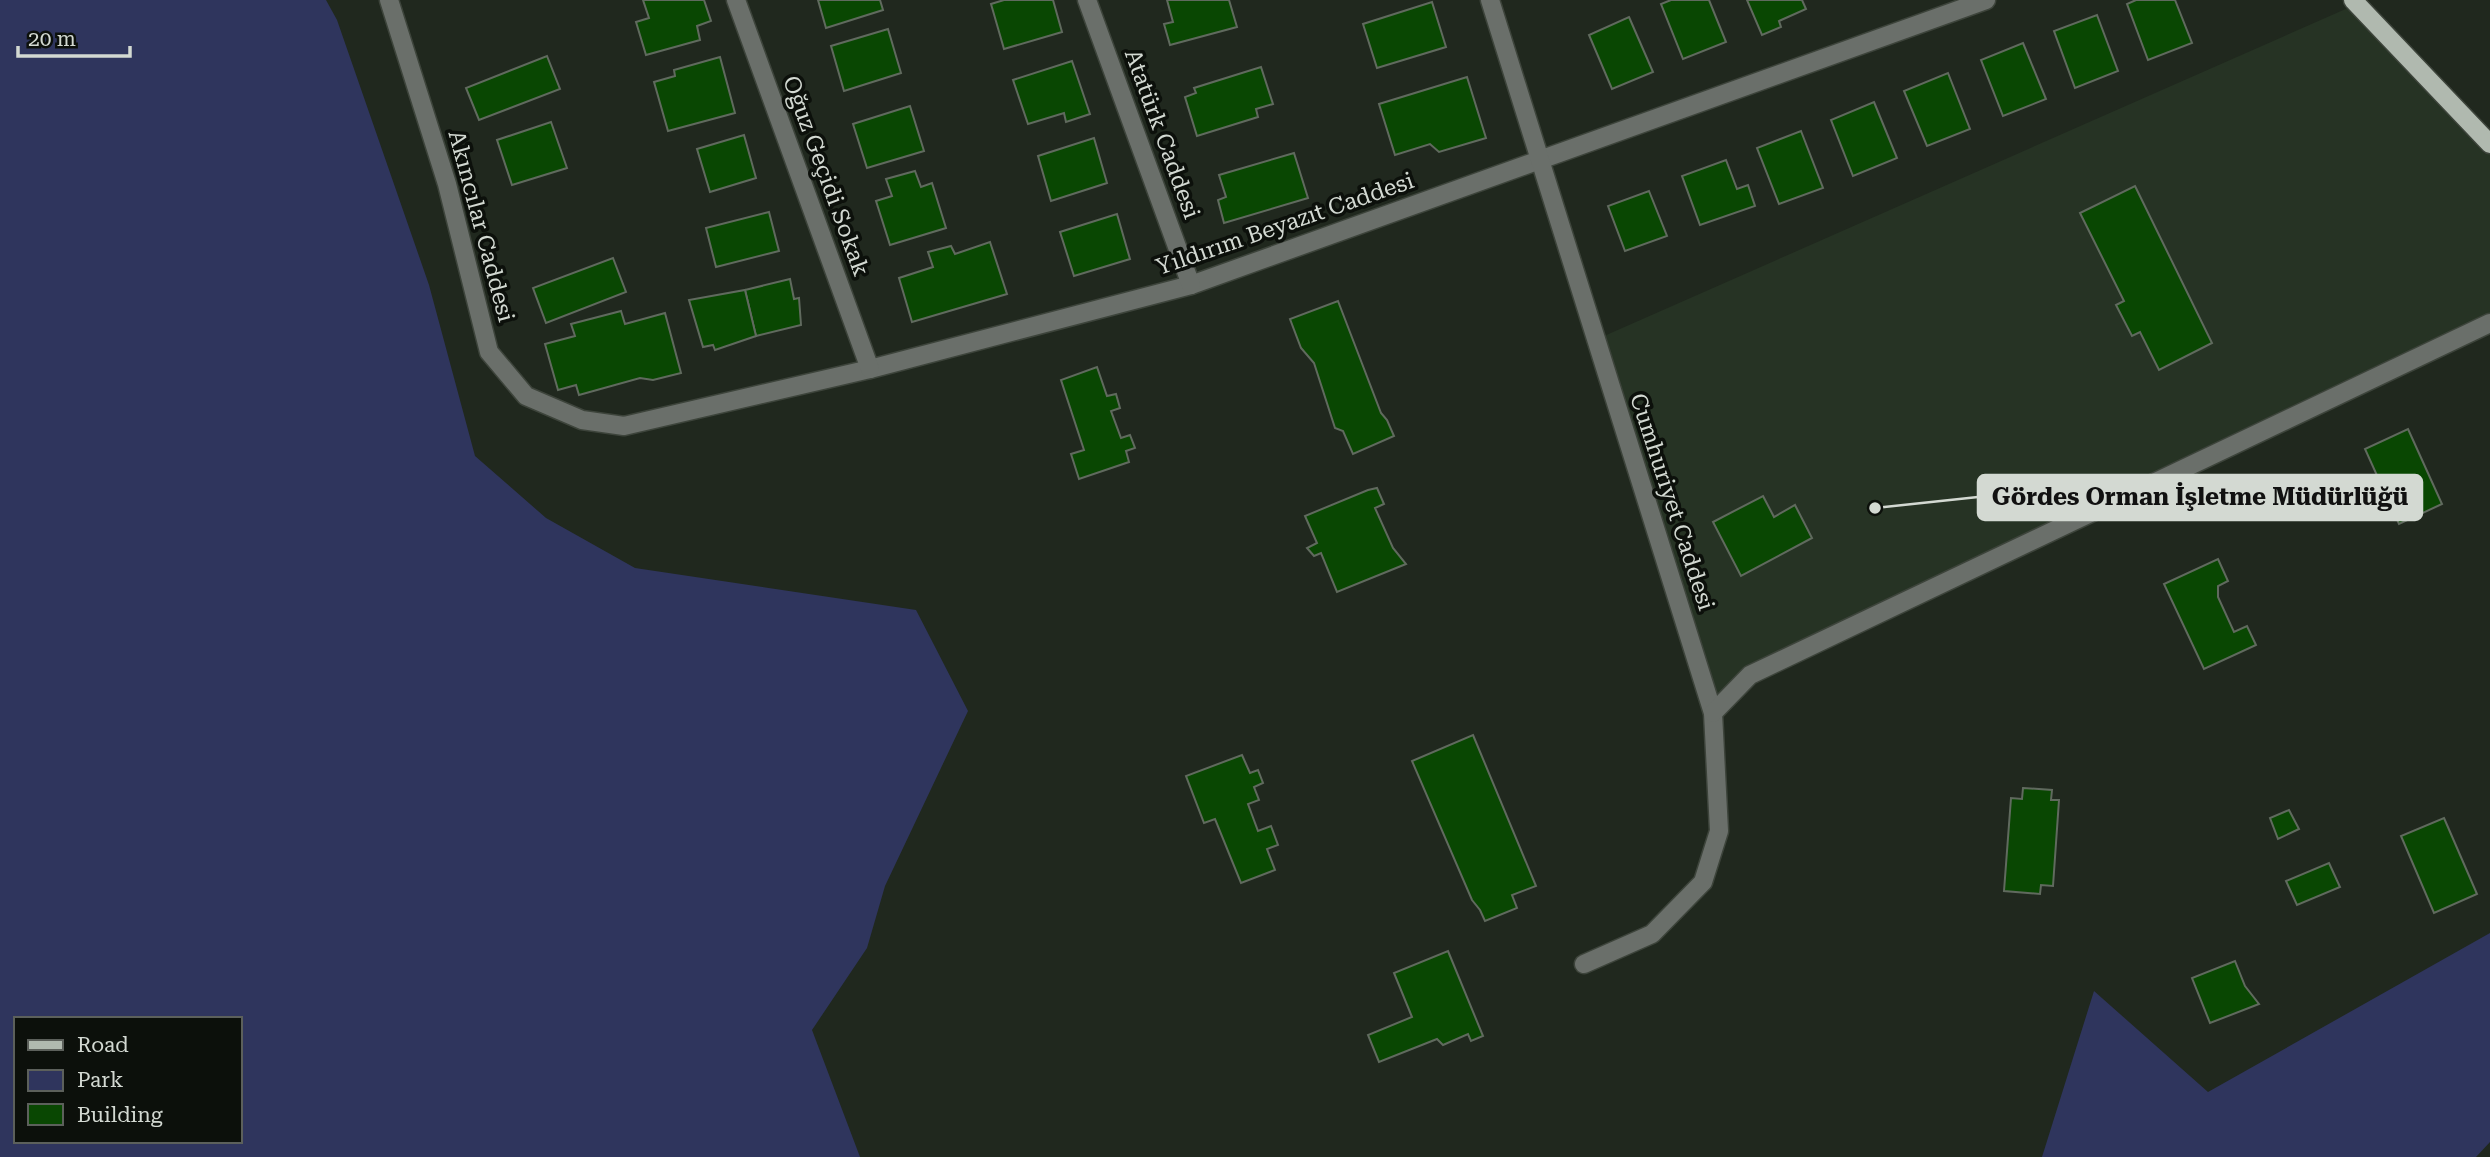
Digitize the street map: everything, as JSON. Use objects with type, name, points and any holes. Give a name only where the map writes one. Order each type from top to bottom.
[{"type":"main road","points":[[2353,0],[2490,144]]},
{"type":"street","name":"Akıncılar Caddesi","points":[[389,0],[447,184],[489,352],[526,396],[582,420]]},
{"type":"street","name":"Oğuz Geçidi Sokak","points":[[736,0],[870,369]]},
{"type":"street","name":"Atatürk Caddesi","points":[[1087,0],[1191,285]]},
{"type":"street","name":"Cumhuriyet Caddesi","points":[[1490,0],[1713,713],[1719,831],[1703,882],[1652,934],[1584,964]]},
{"type":"street","name":"Yıldırım Beyazıt Caddesi","points":[[582,420],[624,426],[870,369],[1191,285],[1986,0]]},
{"type":"street","points":[[1713,713],[1750,676],[2490,323]]},
{"type":"shaded area","points":[[2357,4],[2490,144],[2490,323],[1750,675],[1713,713],[1595,340]]},
{"type":"green space","points":[[0,0],[326,0],[337,20],[429,285],[475,456],[546,518],[635,568],[916,610],[968,711],[885,886],[867,948],[812,1030],[860,1157],[0,1157]]},
{"type":"green space","points":[[2490,933],[2490,1142],[2476,1157],[2042,1157],[2094,991],[2208,1092]]},
{"type":"building","points":[[643,0],[704,0],[711,21],[697,26],[700,40],[646,55],[636,22],[649,18]]},
{"type":"building","points":[[818,0],[880,0],[883,10],[826,28]]},
{"type":"building","points":[[1004,0],[1053,0],[1062,32],[1004,49],[991,4]]},
{"type":"building","points":[[1167,0],[1229,0],[1237,27],[1170,45],[1164,24],[1173,22]]},
{"type":"building","points":[[1671,0],[1709,0],[1726,42],[1683,59],[1661,4]]},
{"type":"building","points":[[1747,0],[1802,0],[1806,9],[1779,21],[1781,27],[1762,35]]},
{"type":"building","points":[[2136,0],[2175,0],[2192,43],[2148,60],[2127,4]]},
{"type":"building","points":[[1432,2],[1446,47],[1377,68],[1363,24]]},
{"type":"building","points":[[2097,15],[2118,71],[2075,88],[2054,31]]},
{"type":"building","points":[[1629,17],[1653,72],[1612,89],[1589,35]]},
{"type":"building","points":[[888,29],[901,73],[844,91],[831,46]]},
{"type":"building","points":[[2023,43],[2046,99],[2003,116],[1981,60]]},
{"type":"building","points":[[547,56],[560,89],[479,120],[466,88]]},
{"type":"building","points":[[720,57],[735,113],[668,131],[654,82],[675,76],[674,70]]},
{"type":"building","points":[[1072,61],[1090,114],[1066,122],[1064,113],[1028,124],[1013,80]]},
{"type":"building","points":[[1261,67],[1273,104],[1256,109],[1258,117],[1197,136],[1185,97],[1196,93],[1194,88]]},
{"type":"building","points":[[1948,73],[1970,129],[1927,146],[1904,91]]},
{"type":"building","points":[[1467,77],[1486,138],[1439,152],[1430,144],[1395,155],[1379,104]]},
{"type":"building","points":[[1874,102],[1897,158],[1853,176],[1831,120]]},
{"type":"building","points":[[910,106],[924,151],[867,168],[853,124]]},
{"type":"building","points":[[551,122],[567,168],[512,185],[497,140]]},
{"type":"building","points":[[1801,131],[1823,188],[1779,204],[1757,148]]},
{"type":"building","points":[[744,135],[756,178],[710,192],[697,149]]},
{"type":"building","points":[[1094,138],[1107,183],[1051,201],[1038,156]]},
{"type":"building","points":[[1294,153],[1308,198],[1224,223],[1218,200],[1226,197],[1219,175]]},
{"type":"building","points":[[1726,160],[1737,189],[1748,185],[1755,206],[1700,225],[1682,176]]},
{"type":"building","points":[[915,171],[921,187],[932,183],[946,228],[890,245],[876,201],[892,196],[886,179]]},
{"type":"building","points":[[2135,186],[2212,343],[2159,370],[2140,332],[2132,336],[2116,305],[2124,301],[2080,213]]},
{"type":"building","points":[[1649,191],[1667,236],[1625,251],[1608,206]]},
{"type":"building","points":[[769,212],[779,251],[716,267],[706,228]]},
{"type":"building","points":[[1117,214],[1130,259],[1074,276],[1060,232]]},
{"type":"building","points":[[990,242],[1007,294],[912,322],[899,278],[933,267],[928,252],[951,246],[955,254]]},
{"type":"building","points":[[613,258],[626,292],[546,323],[533,288]]},
{"type":"building","points":[[790,279],[794,299],[799,298],[801,325],[756,336],[745,290]]},
{"type":"building","points":[[745,290],[756,336],[715,350],[713,345],[703,347],[689,300]]},
{"type":"building","points":[[1338,301],[1381,413],[1394,436],[1353,454],[1343,431],[1335,428],[1314,363],[1301,348],[1290,319]]},
{"type":"building","points":[[621,311],[625,324],[665,313],[681,373],[653,380],[640,378],[579,395],[576,385],[558,390],[545,344],[575,336],[571,324]]},
{"type":"building","points":[[1097,367],[1107,396],[1116,394],[1120,408],[1111,411],[1121,438],[1130,435],[1135,448],[1126,451],[1129,462],[1079,479],[1071,454],[1084,450],[1061,380]]},
{"type":"building","points":[[2408,429],[2442,504],[2399,524],[2365,449]]},
{"type":"building","points":[[1377,488],[1384,504],[1375,508],[1393,548],[1406,564],[1337,592],[1321,553],[1314,556],[1307,548],[1317,543],[1305,516]]},
{"type":"building","points":[[1763,496],[1774,517],[1795,505],[1812,538],[1741,576],[1713,522]]},
{"type":"building","points":[[2218,559],[2228,581],[2218,586],[2218,597],[2234,632],[2247,626],[2256,645],[2204,669],[2164,584]]},
{"type":"building","points":[[1473,735],[1536,886],[1512,895],[1517,908],[1485,921],[1472,900],[1412,761]]},
{"type":"building","points":[[1242,755],[1250,773],[1258,770],[1263,783],[1254,787],[1259,800],[1248,804],[1258,831],[1271,826],[1278,845],[1267,849],[1275,870],[1241,883],[1215,819],[1204,823],[1186,776]]},
{"type":"building","points":[[2023,788],[2052,790],[2051,800],[2059,800],[2053,886],[2041,885],[2040,894],[2004,891],[2011,798],[2022,799]]},
{"type":"building","points":[[2289,810],[2299,829],[2278,839],[2270,818]]},
{"type":"building","points":[[2444,818],[2477,894],[2434,913],[2401,836]]},
{"type":"building","points":[[2329,863],[2340,887],[2297,905],[2286,881]]},
{"type":"building","points":[[1448,951],[1483,1036],[1471,1041],[1468,1034],[1443,1045],[1437,1039],[1379,1062],[1368,1035],[1412,1017],[1394,973]]},
{"type":"building","points":[[2235,961],[2245,986],[2259,1004],[2210,1023],[2192,978]]},
{"type":"place","name":"Gördes Orman İşletme Müdürlüğü","points":[[1875,508]]}]
